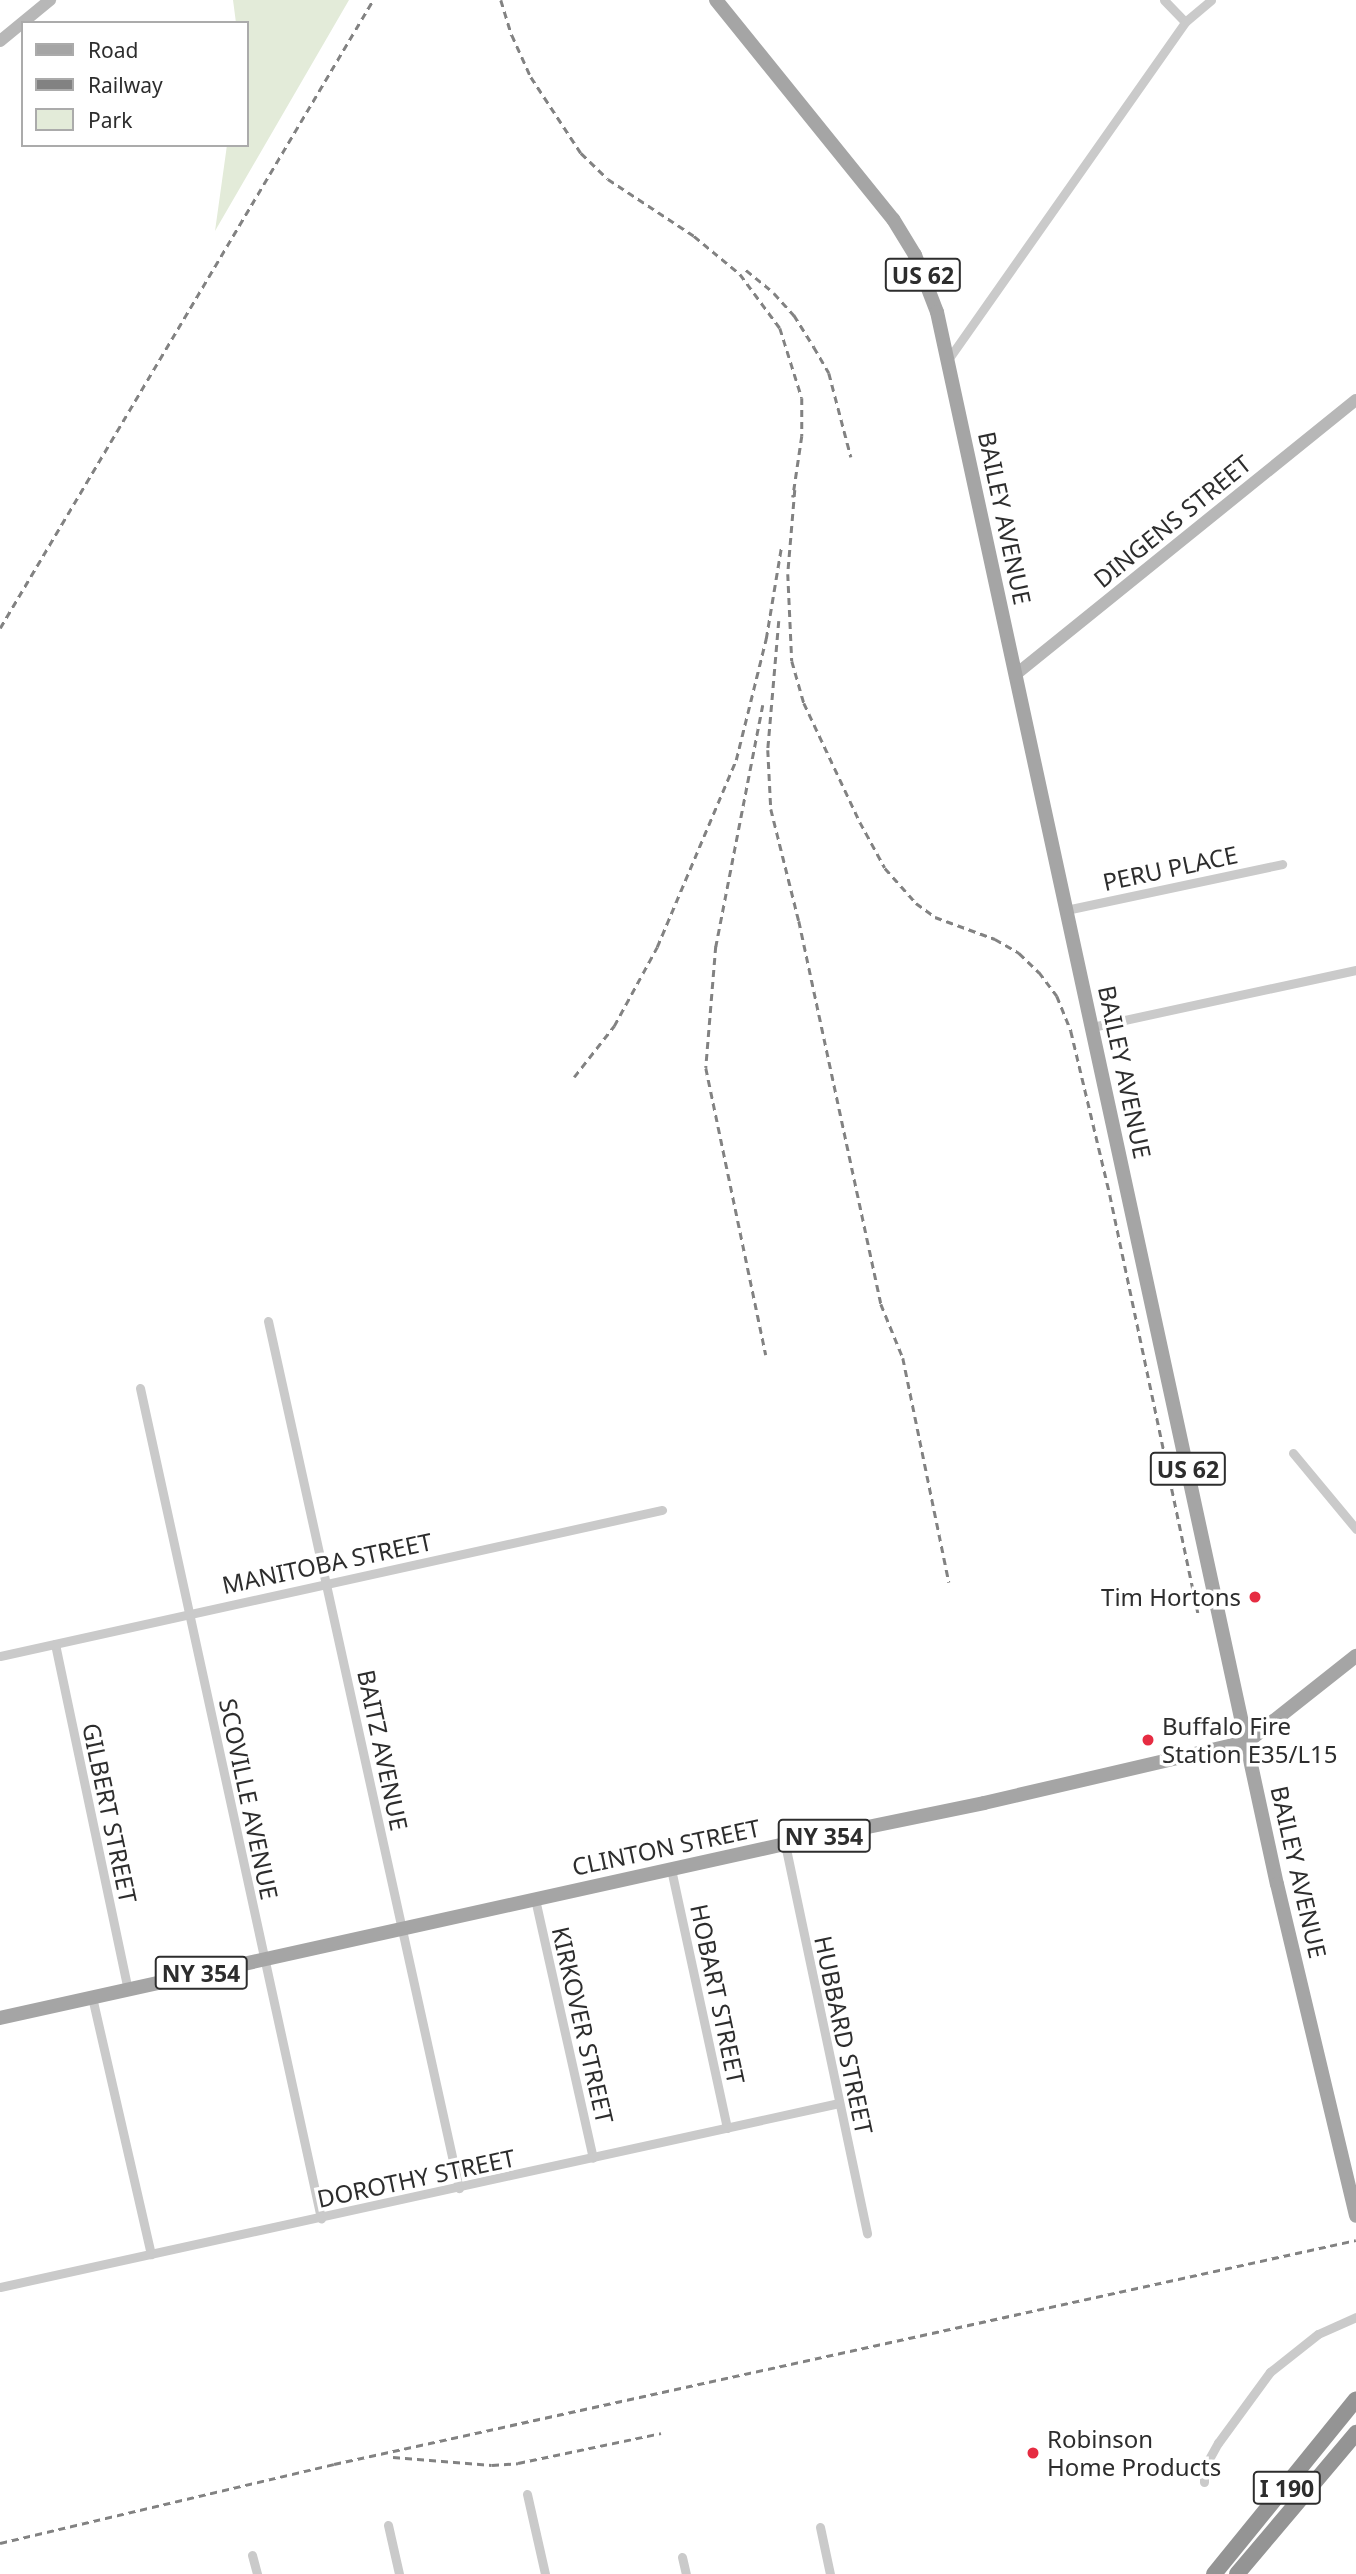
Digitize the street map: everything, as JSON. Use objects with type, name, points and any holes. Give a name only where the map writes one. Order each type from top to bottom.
[{"type":"highway","name":"I 190","points":[[1214,2574],[1356,2399]]},
{"type":"highway","name":"I 190","points":[[1237,2574],[1356,2432]]},
{"type":"main road","name":"BAILEY AVENUE","points":[[716,0],[893,219],[915,255],[937,313],[1279,1892],[1356,2216]]},
{"type":"main road","name":"CLINTON STREET","points":[[0,2018],[785,1844],[984,1803],[1247,1742],[1356,1656]]},
{"type":"street","points":[[24,21],[50,0]]},
{"type":"street","points":[[1164,0],[1185,22]]},
{"type":"street","points":[[947,361],[1185,22],[1211,0]]},
{"type":"street","points":[[0,41],[21,24]]},
{"type":"street","name":"DINGENS STREET","points":[[1015,675],[1356,400]]},
{"type":"street","name":"PERU PLACE","points":[[1066,910],[1282,864]]},
{"type":"street","points":[[1092,1027],[1356,970]]},
{"type":"street","name":"BAITZ AVENUE","points":[[268,1321],[460,2188]]},
{"type":"street","name":"SCOVILLE AVENUE","points":[[140,1388],[321,2218]]},
{"type":"street","points":[[1293,1453],[1356,1529]]},
{"type":"street","name":"MANITOBA STREET","points":[[0,1656],[662,1510]]},
{"type":"street","name":"GILBERT STREET","points":[[55,1644],[128,1989]]},
{"type":"street","name":"HUBBARD STREET","points":[[785,1844],[867,2233]]},
{"type":"street","name":"HOBART STREET","points":[[671,1869],[727,2128]]},
{"type":"street","name":"KIRKOVER STREET","points":[[535,1899],[593,2158]]},
{"type":"street","points":[[92,1997],[151,2254]]},
{"type":"street","name":"DOROTHY STREET","points":[[0,2287],[839,2103]]},
{"type":"street","points":[[1204,2482],[1204,2468],[1218,2443],[1270,2372],[1318,2334],[1356,2317]]},
{"type":"street","points":[[527,2494],[545,2574]]},
{"type":"street","points":[[388,2525],[399,2574]]},
{"type":"street","points":[[820,2527],[830,2574]]},
{"type":"street","points":[[252,2555],[257,2574]]},
{"type":"street","points":[[682,2557],[686,2574]]},
{"type":"green space","points":[[233,0],[349,0],[215,231],[227,147],[248,147],[248,21],[236,21]]},
{"type":"railway","points":[[0,628],[373,0]]},
{"type":"railway","points":[[501,0],[512,35],[531,77],[581,153],[608,179],[694,236],[740,274],[780,328],[802,398],[802,436],[793,497]]},
{"type":"railway","points":[[746,270],[774,293],[794,315],[829,373],[851,457]]},
{"type":"railway","points":[[795,490],[788,574],[792,661],[804,703],[860,822],[885,868],[916,903],[935,917],[995,939],[1019,953],[1039,972],[1057,996],[1071,1031],[1110,1195],[1198,1613]]},
{"type":"railway","points":[[574,1077],[614,1026],[657,947],[736,760],[766,639],[781,548]]},
{"type":"railway","points":[[779,621],[768,750],[771,809],[799,921],[881,1304],[903,1358],[949,1582]]},
{"type":"railway","points":[[763,705],[716,946],[706,1068],[766,1355]]},
{"type":"railway","points":[[0,2543],[334,2464],[1356,2240]]},
{"type":"railway","points":[[393,2457],[492,2465],[518,2463],[661,2433]]},
{"type":"place","name":"Tim Hortons","points":[[1255,1597]]},
{"type":"place","name":"Buffalo Fire Station E35/L15","points":[[1148,1740]]},
{"type":"place","name":"Robinson Home Products","points":[[1033,2453]]}]
